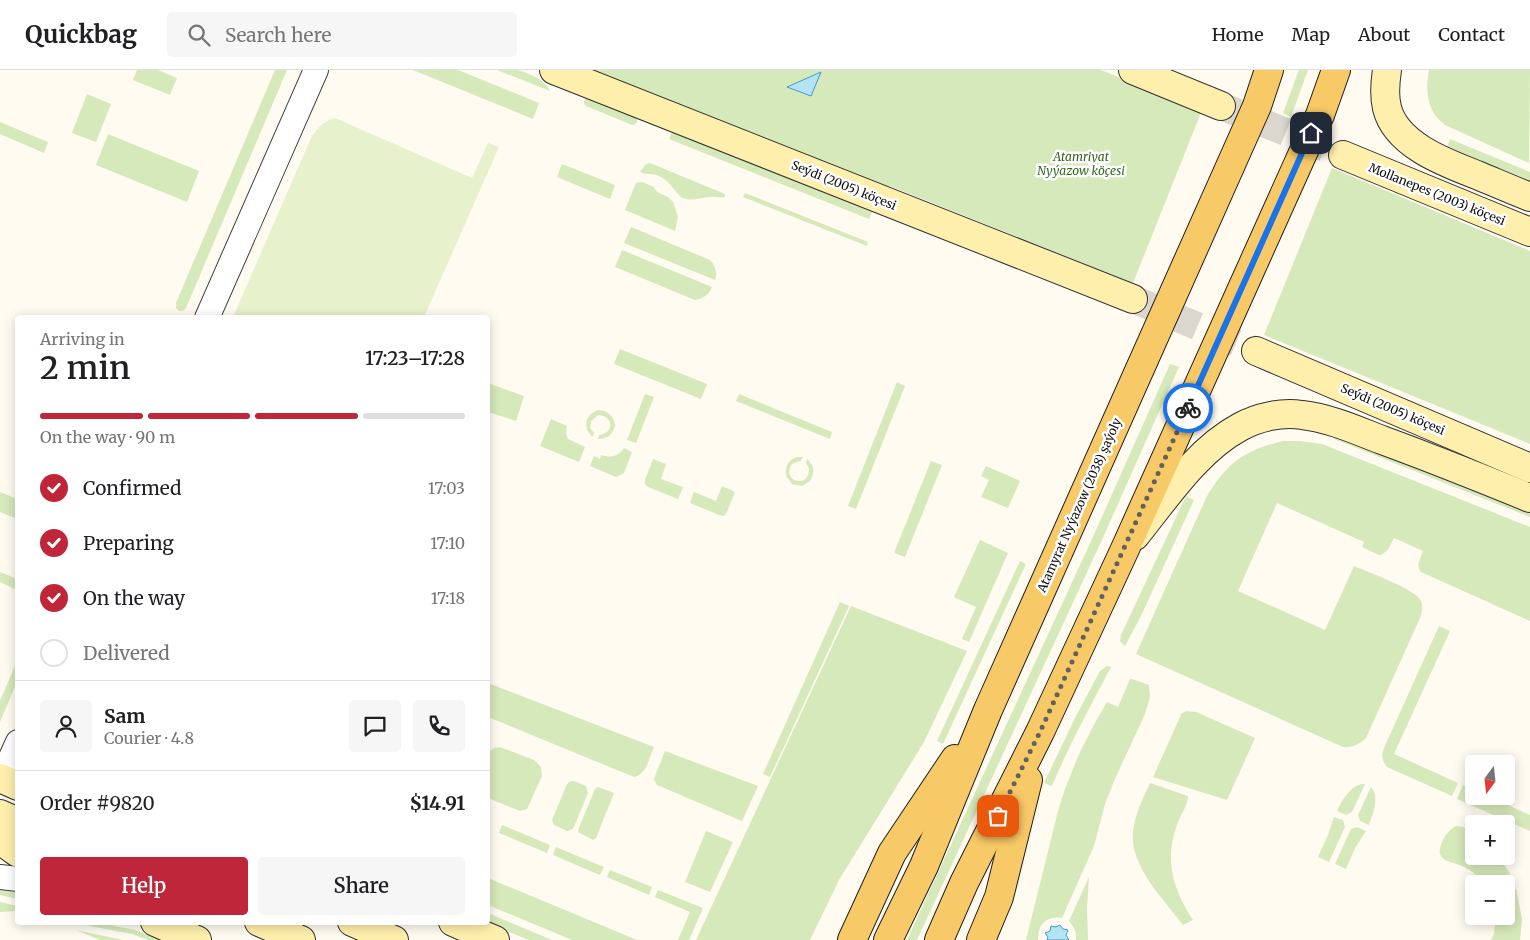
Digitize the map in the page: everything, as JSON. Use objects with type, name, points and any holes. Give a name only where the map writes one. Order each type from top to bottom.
[{"type":"main road","name":"Atamyrat Nyýazow (2038) şaýoly","points":[[888,940],[924,866],[988,710],[1257,106],[1269,70]]},
{"type":"main road","points":[[939,940],[964,883],[1040,732],[1125,548],[1320,115],[1336,70]]},
{"type":"main road","points":[[852,940],[892,853],[988,710]]},
{"type":"main road","points":[[981,940],[999,897],[1040,732]]},
{"type":"street","points":[[208,315],[316,70]]},
{"type":"street","name":"Seýdi (2005) köçesi","points":[[554,70],[1133,300]]},
{"type":"street","points":[[1133,70],[1220,106]]},
{"type":"street","points":[[1387,70],[1385,90],[1388,110],[1400,131],[1410,141],[1442,161],[1530,197]]},
{"type":"street","name":"Mollanepes (2003) köçesi","points":[[1344,155],[1530,232]]},
{"type":"street","name":"Seýdi (2005) köçesi","points":[[1256,351],[1530,468]]},
{"type":"street","points":[[1125,548],[1200,456],[1238,428],[1252,421],[1278,414],[1302,414],[1331,421],[1458,468],[1530,498]]},
{"type":"street","points":[[0,814],[15,821]]},
{"type":"street","points":[[0,840],[15,851]]},
{"type":"street","points":[[0,877],[15,879]]},
{"type":"street","points":[[162,925],[197,940]]},
{"type":"street","points":[[266,925],[301,940]]},
{"type":"street","points":[[359,925],[394,940]]},
{"type":"street","points":[[459,925],[495,940]]},
{"type":"green space","points":[[137,70],[158,70],[177,78],[170,95],[133,80]]},
{"type":"green space","points":[[275,70],[287,70],[186,308],[183,311],[179,311],[176,308],[176,303]]},
{"type":"green space","points":[[413,70],[458,70],[539,103],[533,119]]},
{"type":"green space","points":[[497,70],[517,70],[527,73],[541,80],[550,91]]},
{"type":"green space","name":"Atamriyat Nyýazow köçesi","points":[[585,70],[1101,70],[1202,110],[1133,283],[890,186],[886,193]]},
{"type":"green space","points":[[1299,70],[1308,70],[1291,117],[1283,113]]},
{"type":"green space","points":[[1429,70],[1530,70],[1529,163],[1447,126],[1440,121],[1431,109],[1429,101],[1427,86]]},
{"type":"green space","points":[[87,94],[111,104],[96,142],[72,133]]},
{"type":"green space","points":[[586,98],[635,117],[637,122],[632,125],[586,106],[584,101]]},
{"type":"green space","points":[[335,118],[472,178],[488,143],[499,147],[425,315],[234,315],[311,138],[324,123]]},
{"type":"green space","points":[[0,122],[48,142],[44,153],[0,134]]},
{"type":"green space","points":[[672,132],[872,212],[869,219],[669,139]]},
{"type":"green space","points":[[108,134],[199,171],[187,202],[96,165]]},
{"type":"green space","points":[[1450,139],[1530,172],[1530,182],[1447,148]]},
{"type":"green space","points":[[650,163],[725,194],[725,197],[690,200],[682,198],[662,178],[657,175],[640,172],[646,164]]},
{"type":"green space","points":[[562,164],[615,185],[610,199],[557,177]]},
{"type":"green space","points":[[1332,168],[1530,251],[1530,444],[1264,335]]},
{"type":"green space","points":[[642,182],[654,187],[657,192],[668,197],[673,202],[678,217],[675,231],[625,210],[636,183]]},
{"type":"green space","points":[[745,193],[868,242],[867,246],[743,197]]},
{"type":"green space","points":[[631,227],[710,260],[716,270],[715,280],[624,243]]},
{"type":"green space","points":[[622,250],[712,287],[706,296],[695,300],[615,267]]},
{"type":"green space","points":[[620,349],[707,384],[701,399],[614,364]]},
{"type":"green space","points":[[1170,364],[1179,367],[1101,542],[917,940],[907,940],[1092,539]]},
{"type":"green space","points":[[897,382],[905,386],[856,509],[848,506]]},
{"type":"green space","points":[[490,384],[524,396],[516,421],[490,413]]},
{"type":"green space","points":[[645,394],[654,397],[636,443],[627,440]]},
{"type":"green space","points":[[739,394],[832,432],[830,439],[736,401]]},
{"type":"green space","points":[[598,410],[610,414],[615,425],[609,435],[598,439],[599,435],[604,434],[610,428],[610,421],[598,415],[591,421],[590,428],[594,433],[593,437],[587,430],[586,422],[590,415]]},
{"type":"green space","points":[[551,419],[567,426],[566,433],[568,439],[585,447],[579,462],[540,446]]},
{"type":"green space","points":[[1336,435],[1530,512],[1530,517],[1334,439]]},
{"type":"green space","points":[[1283,441],[1322,444],[1530,527],[1530,621],[1421,572],[1418,565],[1423,551],[1394,538],[1388,550],[1379,555],[1362,547],[1364,542],[1277,503],[1238,591],[1325,630],[1354,566],[1408,590],[1420,599],[1422,604],[1420,618],[1366,738],[1353,746],[1343,747],[1136,654],[1213,486],[1237,460],[1257,449]]},
{"type":"green space","points":[[624,448],[632,452],[624,473],[616,477],[590,466],[594,456],[600,459],[601,455],[614,456]]},
{"type":"green space","points":[[797,457],[803,457],[801,461],[791,466],[789,471],[790,476],[797,481],[805,479],[808,475],[807,459],[812,464],[813,475],[810,481],[802,486],[792,484],[786,476],[788,464]]},
{"type":"green space","points":[[653,459],[666,464],[661,479],[683,487],[678,499],[645,484]]},
{"type":"green space","points":[[931,461],[942,465],[905,557],[894,553]]},
{"type":"green space","points":[[986,466],[1020,481],[1008,508],[981,497],[989,480],[981,476]]},
{"type":"green space","points":[[722,486],[735,492],[724,516],[690,503],[694,492],[716,501]]},
{"type":"green space","points":[[0,492],[15,498],[15,518],[0,512]]},
{"type":"green space","points":[[1186,496],[1194,500],[1141,616],[1125,646],[1120,641],[1121,635]]},
{"type":"green space","points":[[980,540],[1008,553],[969,642],[962,639],[976,607],[954,597]]},
{"type":"green space","points":[[1020,561],[1026,564],[943,744],[937,741]]},
{"type":"green space","points":[[0,572],[15,578],[15,589],[0,582]]},
{"type":"green space","points":[[840,602],[849,606],[770,777],[763,774]]},
{"type":"green space","points":[[851,606],[967,651],[924,742],[839,880],[810,940],[696,940]]},
{"type":"green space","points":[[1439,626],[1450,631],[1394,754],[1458,783],[1452,796],[1387,767],[1382,756]]},
{"type":"green space","points":[[15,666],[15,687],[0,722],[0,701]]},
{"type":"green space","points":[[1107,666],[1111,667],[1052,786],[1044,783],[1100,671]]},
{"type":"green space","points":[[1130,679],[1149,685],[1150,697],[1145,714],[1105,804],[1094,846],[1062,918],[1052,918],[1044,922],[1039,930],[1038,940],[1026,940],[1065,789],[1079,754],[1107,702],[1118,707]]},
{"type":"green space","points":[[490,684],[654,747],[645,769],[634,777],[490,718]]},
{"type":"green space","points":[[1186,711],[1196,712],[1255,738],[1227,800],[1153,777],[1181,714]]},
{"type":"green space","points":[[500,747],[534,760],[541,767],[542,776],[527,809],[520,811],[490,799],[490,751]]},
{"type":"green space","points":[[665,751],[758,786],[742,821],[657,785],[654,779]]},
{"type":"green space","points":[[571,781],[586,786],[588,793],[573,829],[567,831],[554,825],[552,820],[567,784]]},
{"type":"green space","points":[[1150,783],[1188,796],[1187,803],[1177,825],[1171,850],[1171,862],[1176,886],[1193,920],[1183,925],[1149,881],[1136,857],[1133,831],[1140,806]]},
{"type":"green space","points":[[1361,784],[1365,784],[1352,812],[1346,815],[1337,811],[1349,791]]},
{"type":"green space","points":[[1463,785],[1465,786],[1465,803],[1457,799]]},
{"type":"green space","points":[[598,787],[614,793],[596,838],[593,840],[578,832],[578,830],[595,789]]},
{"type":"green space","points":[[1371,787],[1374,791],[1375,801],[1369,825],[1360,821],[1358,815]]},
{"type":"green space","points":[[1471,805],[1508,805],[1530,815],[1530,831],[1515,824],[1515,815],[1494,815]]},
{"type":"green space","points":[[1334,817],[1343,820],[1345,827],[1329,862],[1318,857]]},
{"type":"green space","points":[[502,825],[550,845],[547,853],[499,833]]},
{"type":"green space","points":[[1456,826],[1465,828],[1465,865],[1504,865],[1510,875],[1476,875],[1442,857],[1440,848],[1448,832]]},
{"type":"green space","points":[[1357,827],[1366,831],[1355,848],[1346,869],[1335,864],[1351,829]]},
{"type":"green space","points":[[706,831],[733,842],[710,892],[685,882]]},
{"type":"green space","points":[[556,847],[604,867],[600,875],[553,855]]},
{"type":"green space","points":[[610,870],[652,887],[649,895],[607,877]]},
{"type":"green space","points":[[1089,877],[1087,908],[1088,940],[1076,940],[1075,930],[1069,921]]},
{"type":"green space","points":[[490,879],[637,940],[572,940],[490,906]]},
{"type":"green space","points":[[0,888],[15,892],[15,899],[0,895]]},
{"type":"green space","points":[[1515,889],[1522,919],[1520,940],[1491,940],[1495,925],[1515,925]]},
{"type":"green space","points":[[658,890],[703,908],[689,940],[678,940],[690,912],[655,897]]},
{"type":"green space","points":[[0,902],[15,906],[15,911],[0,912]]},
{"type":"green space","points":[[490,914],[552,940],[529,940],[490,924]]},
{"type":"green space","points":[[85,925],[110,925],[135,930],[161,940],[148,940],[132,934]]},
{"type":"green space","points":[[76,930],[123,940],[100,940]]},
{"type":"water","points":[[821,72],[811,96],[787,87]]},
{"type":"water","points":[[1060,925],[1063,929],[1068,930],[1066,935],[1069,940],[1047,940],[1048,937],[1045,933],[1050,931],[1051,926],[1056,927]]},
{"type":"tunnel","points":[[1221,106],[1343,155]]},
{"type":"tunnel","points":[[1133,299],[1256,351]]},
{"type":"way so far","points":[[998,816],[1040,732],[1188,408]]},
{"type":"route","points":[[1188,408],[1311,133]]}]
